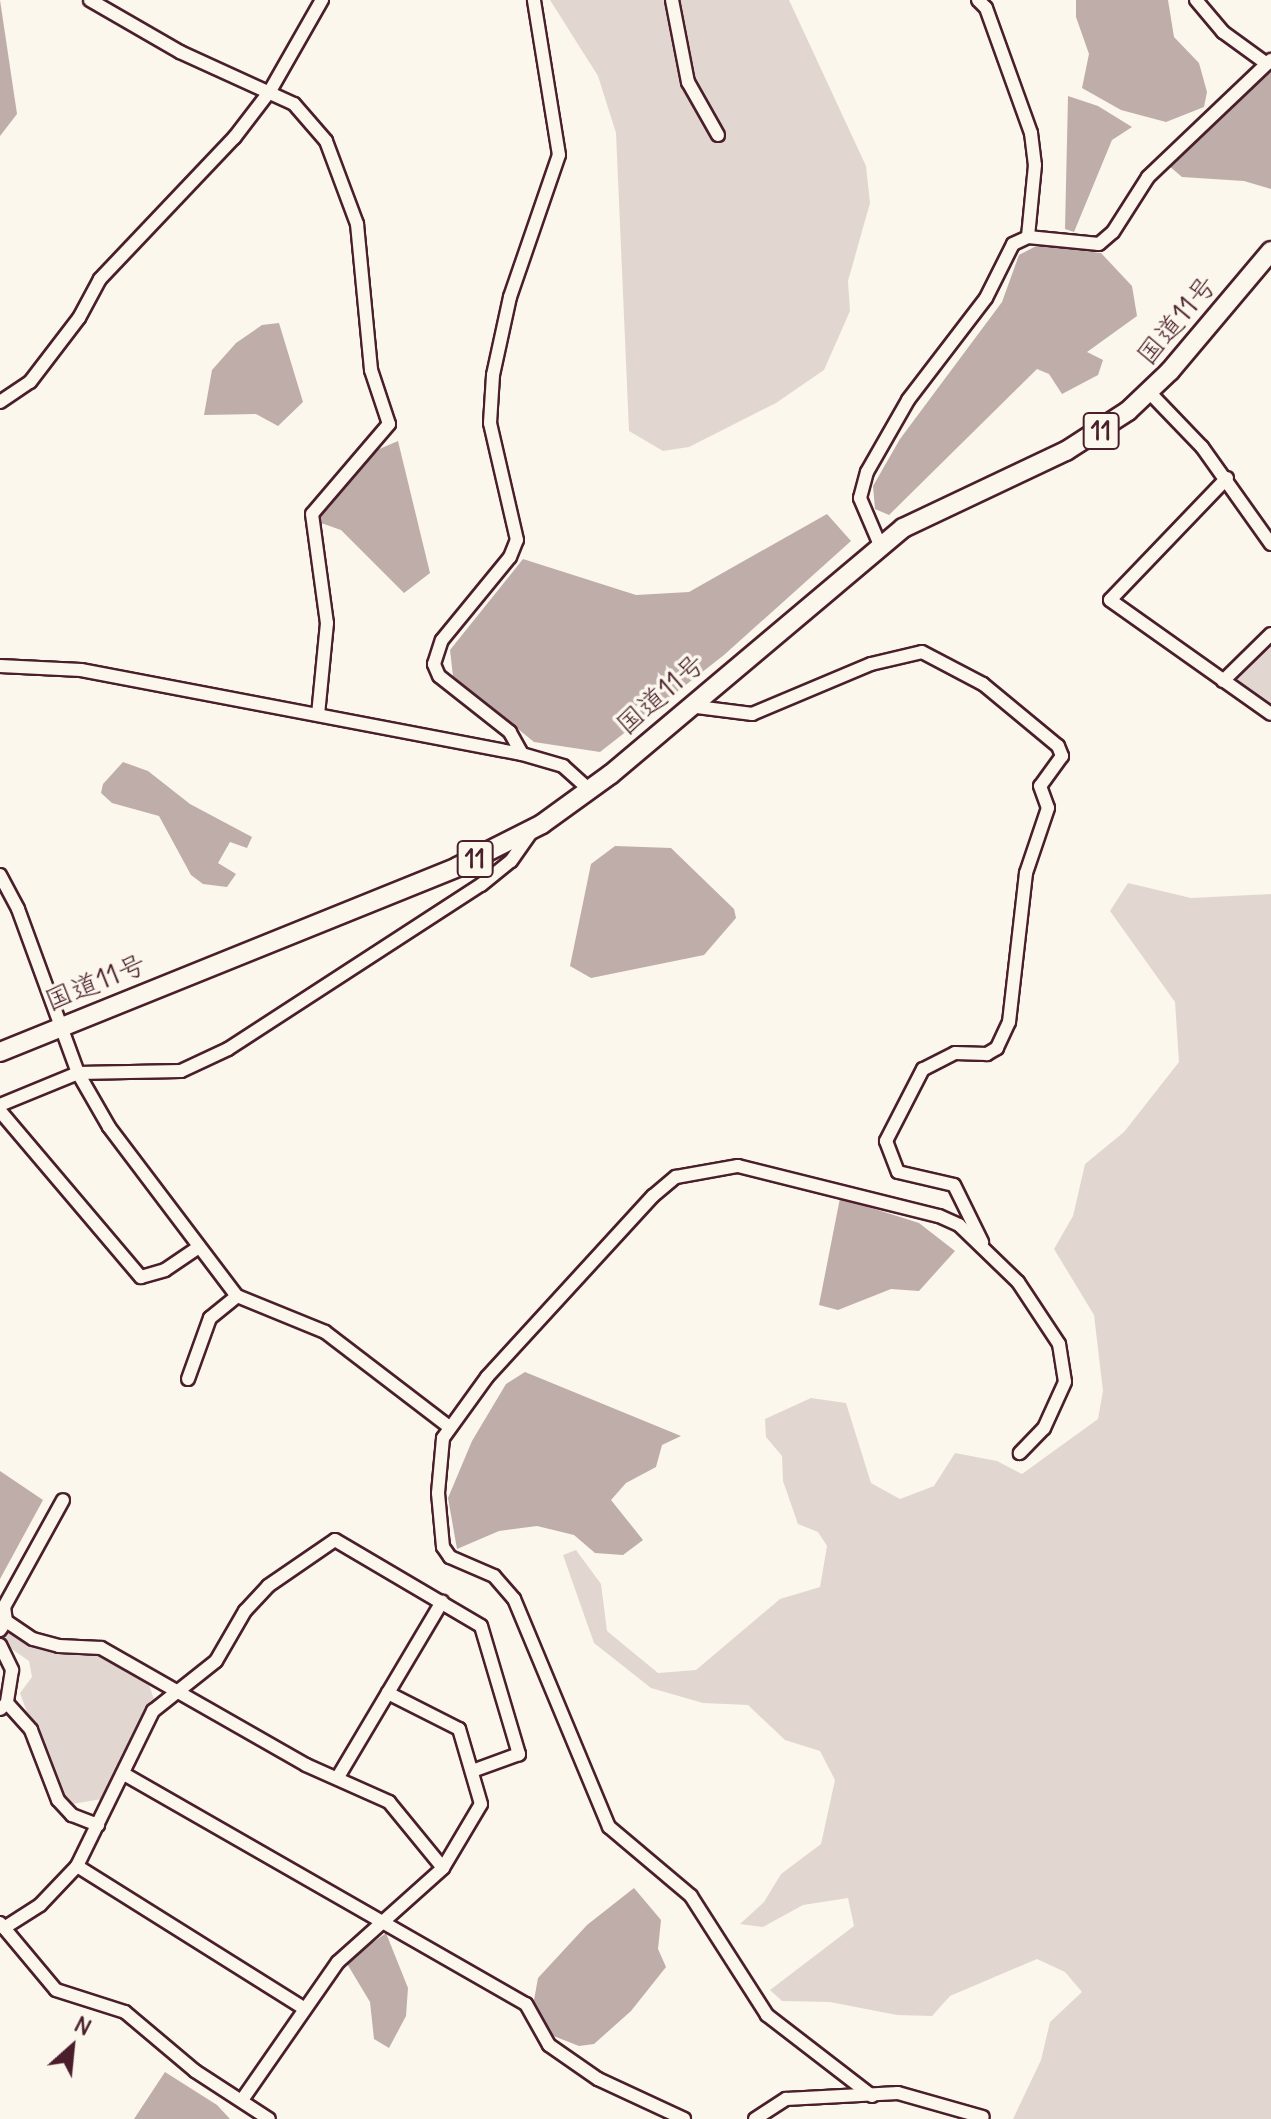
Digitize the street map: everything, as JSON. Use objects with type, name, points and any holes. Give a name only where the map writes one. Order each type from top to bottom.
[{"type":"highway","name":"国道11号","points":[[0,1052],[457,867],[533,829],[590,790],[880,545],[912,524],[1086,441],[1150,393],[1271,251]]},
{"type":"street","points":[[90,0],[180,52],[270,91],[315,123],[357,224],[371,370],[389,424],[312,514],[327,623],[318,715]]},
{"type":"street","points":[[0,402],[30,382],[79,318],[100,279],[206,172],[270,91],[322,0]]},
{"type":"street","points":[[522,754],[510,732],[439,676],[434,664],[442,640],[510,557],[517,540],[490,423],[493,375],[510,297],[559,155],[534,0]]},
{"type":"street","points":[[672,0],[688,82],[718,135]]},
{"type":"street","points":[[978,0],[986,8],[1031,133],[1035,165],[1028,237]]},
{"type":"street","points":[[880,545],[860,498],[867,472],[908,400],[986,298],[1013,244],[1028,237],[1099,244],[1113,232],[1157,168],[1269,62],[1223,32],[1196,0]]},
{"type":"street","points":[[1150,393],[1227,478],[1271,544]]},
{"type":"street","points":[[1227,478],[1110,600],[1271,714]]},
{"type":"street","points":[[1223,681],[1271,634]]},
{"type":"street","points":[[689,706],[752,714],[871,664],[922,652],[983,684],[1058,746],[1062,756],[1040,786],[1048,808],[1026,873],[1009,1022],[997,1048],[987,1054],[955,1053],[923,1069],[886,1141],[898,1172],[954,1185],[987,1252]]},
{"type":"street","points":[[0,666],[81,670],[522,754],[563,766],[590,790]]},
{"type":"street","points":[[199,1247],[165,1270],[141,1277],[0,1108],[78,1073],[181,1071],[228,1049],[498,873],[533,829]]},
{"type":"street","points":[[0,875],[63,1025],[78,1073],[109,1127],[237,1296],[325,1332],[448,1426]]},
{"type":"street","points":[[872,2096],[767,2015],[691,1896],[609,1827],[514,1599],[494,1576],[450,1557],[443,1547],[438,1493],[448,1426],[653,1196],[693,1172],[738,1166],[939,1216],[959,1225],[987,1252],[1041,1311],[1064,1361],[1065,1382],[1058,1406],[1020,1453]]},
{"type":"street","points":[[188,1379],[210,1318],[237,1296]]},
{"type":"street","points":[[63,1500],[4,1607],[3,1625],[33,1639],[59,1646],[101,1648],[179,1688],[306,1765],[389,1802],[443,1868]]},
{"type":"street","points":[[269,2119],[195,2071],[125,2012],[56,1990],[2,1926],[40,1905],[77,1866],[124,1774],[134,1742],[153,1711],[216,1661],[260,1594],[335,1540],[481,1626],[519,1754],[472,1771]]},
{"type":"street","points":[[338,1777],[442,1602]]},
{"type":"street","points":[[0,1645],[12,1670],[4,1706],[31,1730],[58,1800],[72,1815],[98,1825]]},
{"type":"street","points":[[242,2100],[338,1962],[385,1924],[443,1868],[481,1804],[459,1729],[388,1693]]},
{"type":"street","points":[[124,1774],[526,2004],[549,2045],[598,2079],[684,2119]]},
{"type":"street","points":[[77,1866],[305,2009]]},
{"type":"street","points":[[755,2119],[786,2099],[872,2096],[932,2098],[983,2117]]},
{"type":"shaded area","points":[[0,0],[17,114],[0,136]]},
{"type":"shaded area","points":[[550,0],[789,0],[866,166],[870,203],[848,281],[850,311],[824,370],[776,403],[689,447],[663,451],[629,431],[616,133],[598,76]]},
{"type":"shaded area","points":[[1076,0],[1168,0],[1174,37],[1199,63],[1207,92],[1204,107],[1166,122],[1121,110],[1082,88],[1089,54],[1076,17]]},
{"type":"shaded area","points":[[1271,68],[1271,189],[1244,181],[1182,177],[1168,165]]},
{"type":"shaded area","points":[[1068,96],[1098,106],[1132,127],[1112,140],[1074,232],[1065,229]]},
{"type":"shaded area","points":[[1038,245],[1101,253],[1132,286],[1137,316],[1087,352],[1103,360],[1098,375],[1062,394],[1049,374],[1037,369],[889,515],[875,509],[873,486],[900,439],[1002,302],[1019,255]]},
{"type":"shaded area","points":[[279,323],[303,402],[278,426],[256,414],[204,415],[212,370],[236,343],[262,325]]},
{"type":"shaded area","points":[[398,441],[430,573],[404,593],[341,530],[321,523],[321,516],[377,450]]},
{"type":"shaded area","points":[[827,514],[851,541],[724,655],[600,752],[534,742],[453,676],[450,650],[523,559],[636,595],[689,592]]},
{"type":"shaded area","points":[[1271,642],[1271,706],[1236,683],[1238,675]]},
{"type":"shaded area","points":[[123,762],[148,771],[190,804],[252,837],[247,848],[230,842],[218,863],[236,874],[227,887],[203,884],[191,875],[159,816],[112,803],[101,793],[103,784]]},
{"type":"shaded area","points":[[615,846],[671,848],[734,909],[736,918],[704,955],[591,978],[570,966],[591,864]]},
{"type":"shaded area","points":[[1128,883],[1191,898],[1271,894],[1271,2119],[1013,2119],[1041,2060],[1050,2022],[1082,1992],[1065,1972],[1037,1959],[950,1996],[932,2016],[897,2015],[830,2002],[782,2001],[770,1990],[854,1926],[848,1898],[803,1905],[763,1927],[740,1924],[764,1902],[781,1874],[821,1844],[835,1780],[820,1751],[785,1740],[748,1705],[703,1703],[651,1688],[594,1643],[563,1555],[576,1550],[601,1584],[607,1631],[658,1673],[696,1670],[780,1599],[820,1587],[827,1546],[818,1532],[798,1524],[783,1481],[782,1456],[766,1437],[765,1419],[811,1398],[846,1403],[871,1483],[900,1499],[934,1486],[955,1453],[997,1461],[1022,1474],[1098,1419],[1103,1391],[1094,1315],[1054,1249],[1073,1216],[1085,1164],[1124,1132],[1179,1062],[1175,1002],[1110,911]]},
{"type":"shaded area","points":[[840,1198],[919,1223],[955,1251],[919,1291],[891,1289],[838,1310],[819,1305]]},
{"type":"shaded area","points":[[525,1372],[681,1436],[662,1445],[656,1467],[626,1483],[611,1500],[643,1540],[623,1555],[595,1553],[574,1535],[537,1526],[499,1531],[457,1549],[448,1498],[472,1441],[506,1384]]},
{"type":"shaded area","points":[[0,1471],[43,1500],[0,1579]]},
{"type":"shaded area","points":[[0,1620],[102,1654],[148,1682],[154,1699],[102,1799],[72,1804],[46,1789],[26,1742],[28,1715],[20,1693],[32,1677],[29,1661],[9,1647],[0,1660]]},
{"type":"shaded area","points":[[634,1888],[661,1920],[658,1949],[666,1967],[631,2011],[594,2044],[579,2046],[551,2035],[532,2011],[538,1978],[587,1925]]},
{"type":"shaded area","points":[[386,1933],[408,1988],[406,2016],[389,2048],[374,2039],[370,2002],[346,1962]]},
{"type":"shaded area","points":[[165,2072],[217,2105],[230,2119],[134,2119]]}]
